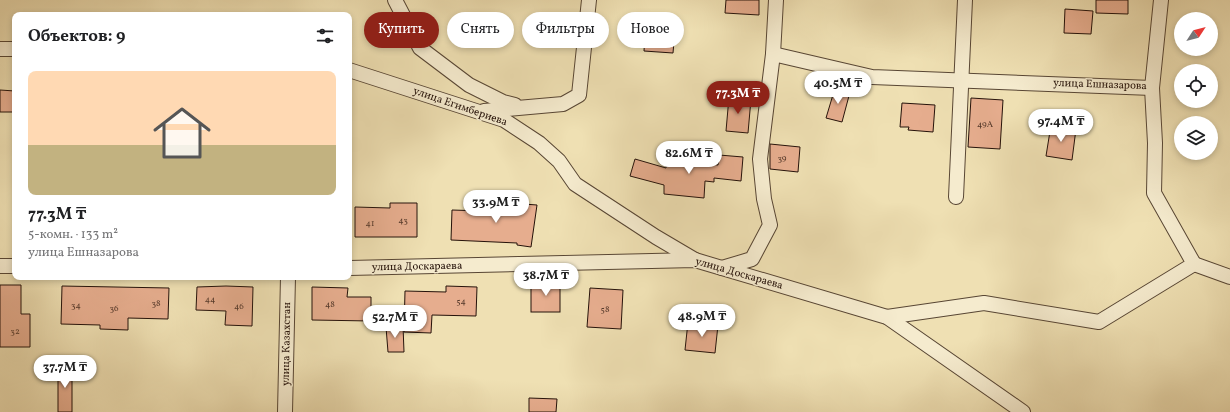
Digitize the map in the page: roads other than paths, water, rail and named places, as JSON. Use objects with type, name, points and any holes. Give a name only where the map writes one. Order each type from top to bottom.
[{"type":"street","points":[[395,0],[420,48],[469,85],[503,102],[522,106]]},
{"type":"street","points":[[478,111],[522,106],[563,104],[579,94],[589,0]]},
{"type":"street","points":[[722,268],[752,259],[770,225],[764,199],[760,159],[773,54],[776,0]]},
{"type":"street","points":[[956,197],[960,80],[965,0]]},
{"type":"street","name":"улица Ешназарова","points":[[773,54],[872,77],[1152,88],[1161,0]]},
{"type":"street","points":[[0,49],[12,49]]},
{"type":"street","name":"улица Егимбериева","points":[[352,71],[504,120],[539,143],[559,161],[575,184],[656,237],[695,260]]},
{"type":"street","points":[[1152,88],[1155,142],[1154,193],[1194,264],[1230,277]]},
{"type":"street","name":"улица Доскараева","points":[[352,268],[695,260],[887,317],[1023,412]]},
{"type":"street","points":[[887,317],[984,302],[1099,322],[1194,264]]},
{"type":"street","points":[[0,266],[12,266]]},
{"type":"street","name":"улица Казахстан","points":[[285,412],[288,280]]}]
